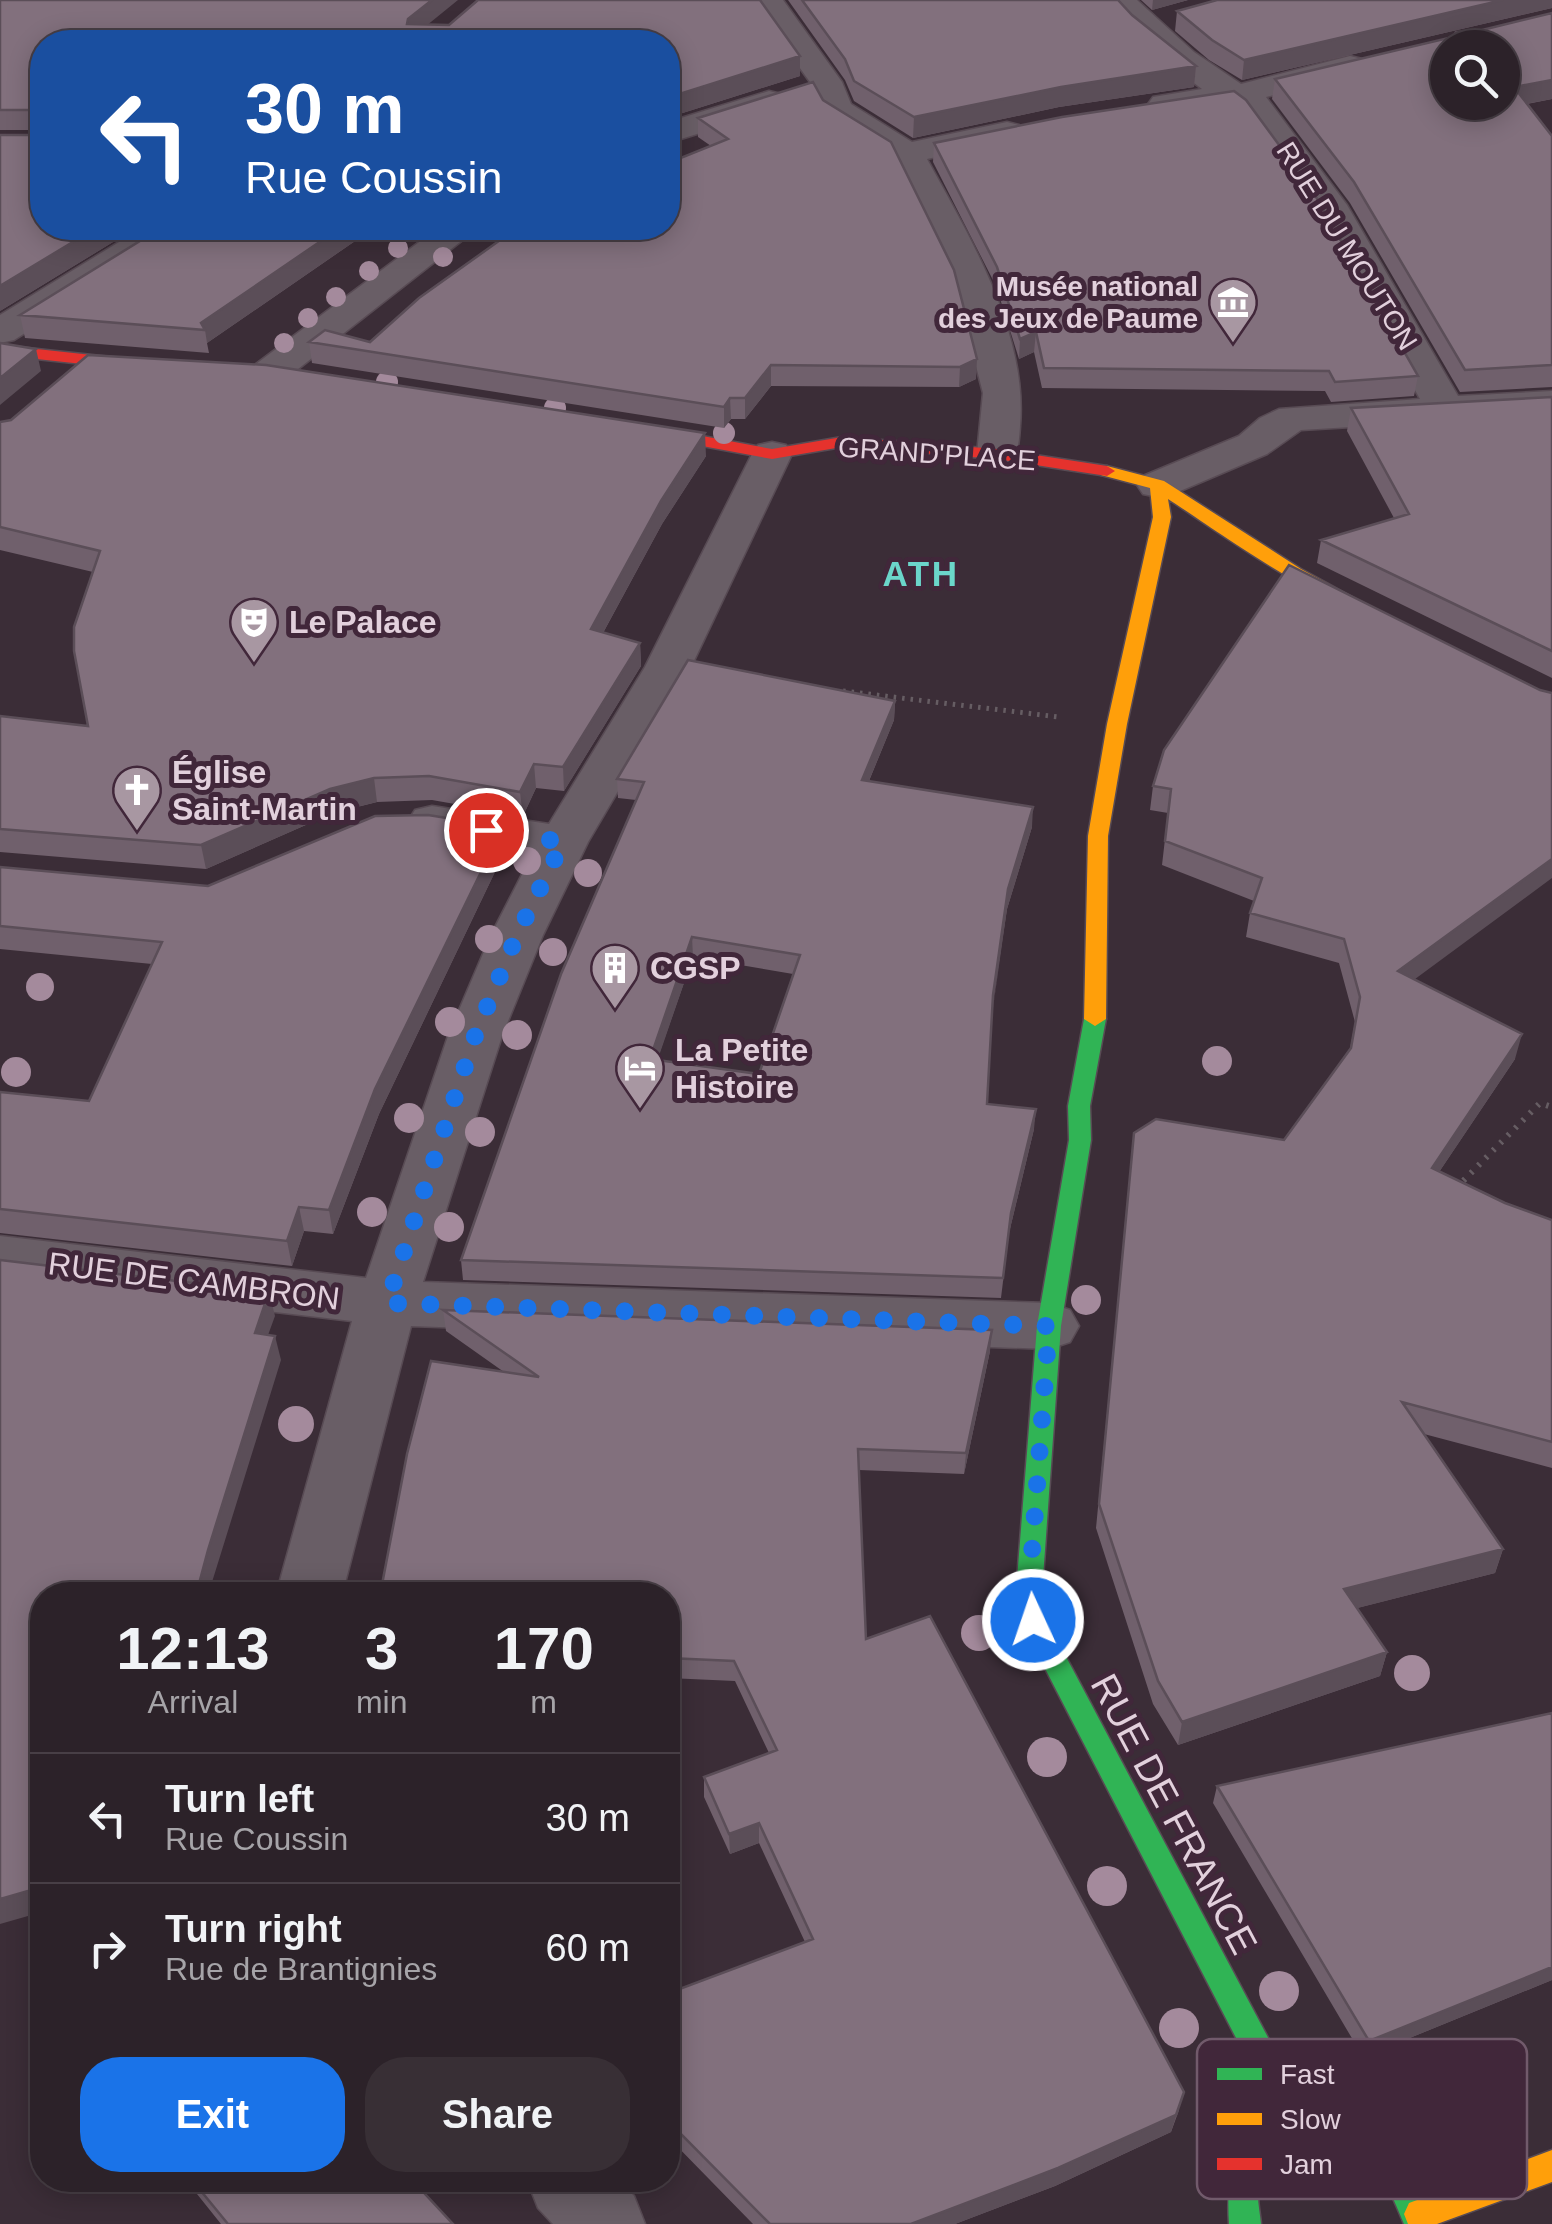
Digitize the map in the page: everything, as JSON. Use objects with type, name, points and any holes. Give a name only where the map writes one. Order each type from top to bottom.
[{"type":"street","points":[[767,0],[826,82],[837,109],[907,153],[976,289],[1003,393],[997,454]]},
{"type":"street","name":"RUE DU MOUTON","points":[[1119,0],[1160,22],[1224,88],[1258,108],[1328,205],[1445,408]]},
{"type":"street","points":[[1133,109],[1239,94],[1380,60]]},
{"type":"street","points":[[680,129],[826,82]]},
{"type":"street","points":[[907,153],[1042,125]]},
{"type":"street","points":[[0,332],[147,240]]},
{"type":"street","points":[[262,372],[444,240]]},
{"type":"street","points":[[0,350],[174,368]]},
{"type":"street","points":[[42,396],[83,361]]},
{"type":"street","points":[[262,372],[308,378]]},
{"type":"street","points":[[1117,724],[1162,517],[1158,485],[1253,444],[1274,427],[1294,418],[1552,404]]},
{"type":"street","points":[[312,1582],[387,1303],[475,1036],[517,935],[563,842],[668,667],[772,454],[617,425]]},
{"type":"street","name":"GRAND'PLACE","points":[[772,454],[842,442],[997,454],[1128,474],[1158,485],[1303,578],[1378,615]]},
{"type":"street","name":"RUE DE FRANCE","points":[[1117,724],[1098,836],[1097,1007],[1079,1106],[1080,1140],[1049,1326],[1029,1592],[1033,1620],[1253,2039]]},
{"type":"street","points":[[393,818],[410,817],[563,842]]},
{"type":"street","name":"RUE DE CAMBRON","points":[[0,1258],[387,1303],[1049,1326]]},
{"type":"street","points":[[1527,2176],[1552,2166]]},
{"type":"street","points":[[577,2192],[606,2224]]},
{"type":"street","points":[[1243,2199],[1244,2224]]},
{"type":"street","points":[[1420,2219],[1470,2199]]},
{"type":"path","points":[[827,688],[1117,724]]},
{"type":"path","points":[[1445,1180],[1460,1184],[1540,1102],[1552,1106]]},
{"type":"building","points":[[0,0],[432,0],[407,24],[449,25],[478,0],[760,0],[800,56],[680,94],[680,30],[30,30],[30,110],[0,110]]},
{"type":"building","points":[[802,0],[1118,0],[1196,66],[1061,87],[914,117],[854,81],[845,59]]},
{"type":"building","points":[[1217,0],[1503,0],[1244,60],[1177,11]]},
{"type":"building","points":[[1552,13],[1552,80],[1520,86],[1520,30],[1482,30]]},
{"type":"building","points":[[1430,42],[1430,120],[1520,120],[1520,95],[1552,136],[1552,365],[1465,370],[1354,182],[1275,79]]},
{"type":"building","points":[[813,82],[823,100],[891,142],[954,270],[977,359],[960,367],[771,365],[745,398],[730,398],[724,407],[309,342],[325,330],[370,342],[419,298],[500,240],[680,240],[680,158],[728,139],[698,118]]},
{"type":"building","points":[[1234,91],[1246,100],[1312,190],[1418,376],[1335,382],[1329,371],[1044,368],[1036,332],[1020,339],[997,267],[934,143],[1062,117]]},
{"type":"building","points":[[0,135],[30,135],[30,240],[76,240],[0,286]]},
{"type":"building","points":[[142,240],[322,240],[201,323],[205,330],[20,315]]},
{"type":"building","points":[[0,343],[36,349],[0,378]]},
{"type":"building","points":[[88,355],[266,365],[705,433],[661,501],[591,629],[640,643],[563,767],[534,764],[520,792],[429,776],[374,778],[330,789],[201,845],[0,829],[0,716],[88,726],[74,651],[74,627],[100,551],[0,527],[0,422],[11,420]]},
{"type":"building","points":[[1552,397],[1552,651],[1321,540],[1409,514],[1351,408]]},
{"type":"building","points":[[1289,565],[1552,693],[1552,859],[1398,971],[1522,1034],[1432,1168],[1505,1203],[1552,1220],[1552,1442],[1402,1402],[1503,1549],[1344,1589],[1387,1652],[1182,1722],[1158,1681],[1099,1504],[1134,1133],[1156,1119],[1284,1140],[1351,1048],[1360,997],[1344,939],[1250,913],[1262,878],[1165,841],[1171,789],[1153,786],[1164,750]]},
{"type":"building","points":[[688,660],[895,701],[862,780],[1033,807],[1008,889],[993,995],[987,1104],[1036,1109],[1011,1213],[1003,1278],[461,1260],[561,974],[644,782],[617,779]],"holes":[[[692,937],[800,955],[759,1074],[650,1059]]]},
{"type":"building","points":[[428,815],[503,827],[375,1089],[329,1210],[299,1207],[287,1241],[0,1209],[0,1092],[89,1101],[162,942],[0,926],[0,867],[208,886],[375,816]]},
{"type":"building","points":[[0,1260],[269,1292],[255,1333],[275,1336],[199,1582],[30,1582],[30,1890],[0,1899]]},
{"type":"building","points":[[443,1310],[992,1330],[966,1453],[858,1449],[866,1639],[930,1616],[1184,2092],[1176,2115],[1058,2168],[911,2224],[770,2224],[680,2133],[680,1989],[813,1939],[759,1823],[729,1834],[704,1777],[777,1750],[734,1661],[680,1659],[680,1582],[382,1582],[407,1454],[431,1361],[539,1377]]},
{"type":"building","points":[[1552,1713],[1552,1967],[1368,2039],[1217,1786]]},
{"type":"building","points":[[202,2192],[423,2192],[453,2224],[228,2224]]},
{"type":"traffic: fast","points":[[1095,1019],[1079,1106],[1080,1140],[1049,1326],[1029,1592],[1033,1620],[1253,2039]]},
{"type":"traffic: fast","points":[[1243,2199],[1245,2224]]},
{"type":"traffic: fast","points":[[1410,2199],[1420,2224]]},
{"type":"traffic: slow","points":[[1107,471],[1158,485],[1295,573],[1352,602]]},
{"type":"traffic: slow","points":[[1095,1019],[1098,836],[1117,724],[1162,517],[1158,485]]},
{"type":"traffic: slow","points":[[1527,2175],[1552,2166]]},
{"type":"traffic: slow","points":[[1420,2214],[1461,2199]]},
{"type":"traffic: jam","points":[[0,350],[156,367]]},
{"type":"traffic: jam","points":[[633,428],[772,454],[842,442],[997,454],[1107,471]]},
{"type":"place","name":"Musée national des Jeux de Paume","points":[[1233,344]]},
{"type":"place","name":"Le Palace","points":[[254,664]]},
{"type":"place","name":"Église Saint-Martin","points":[[137,832]]},
{"type":"place","name":"CGSP","points":[[615,1010]]},
{"type":"place","name":"La Petite Histoire","points":[[640,1110]]},
{"type":"district","name":"ATH","points":[[921,573]]},
{"type":"route","points":[[486,830],[563,842],[517,935],[475,1036],[387,1303],[1049,1326],[1029,1592],[1033,1620]]}]
